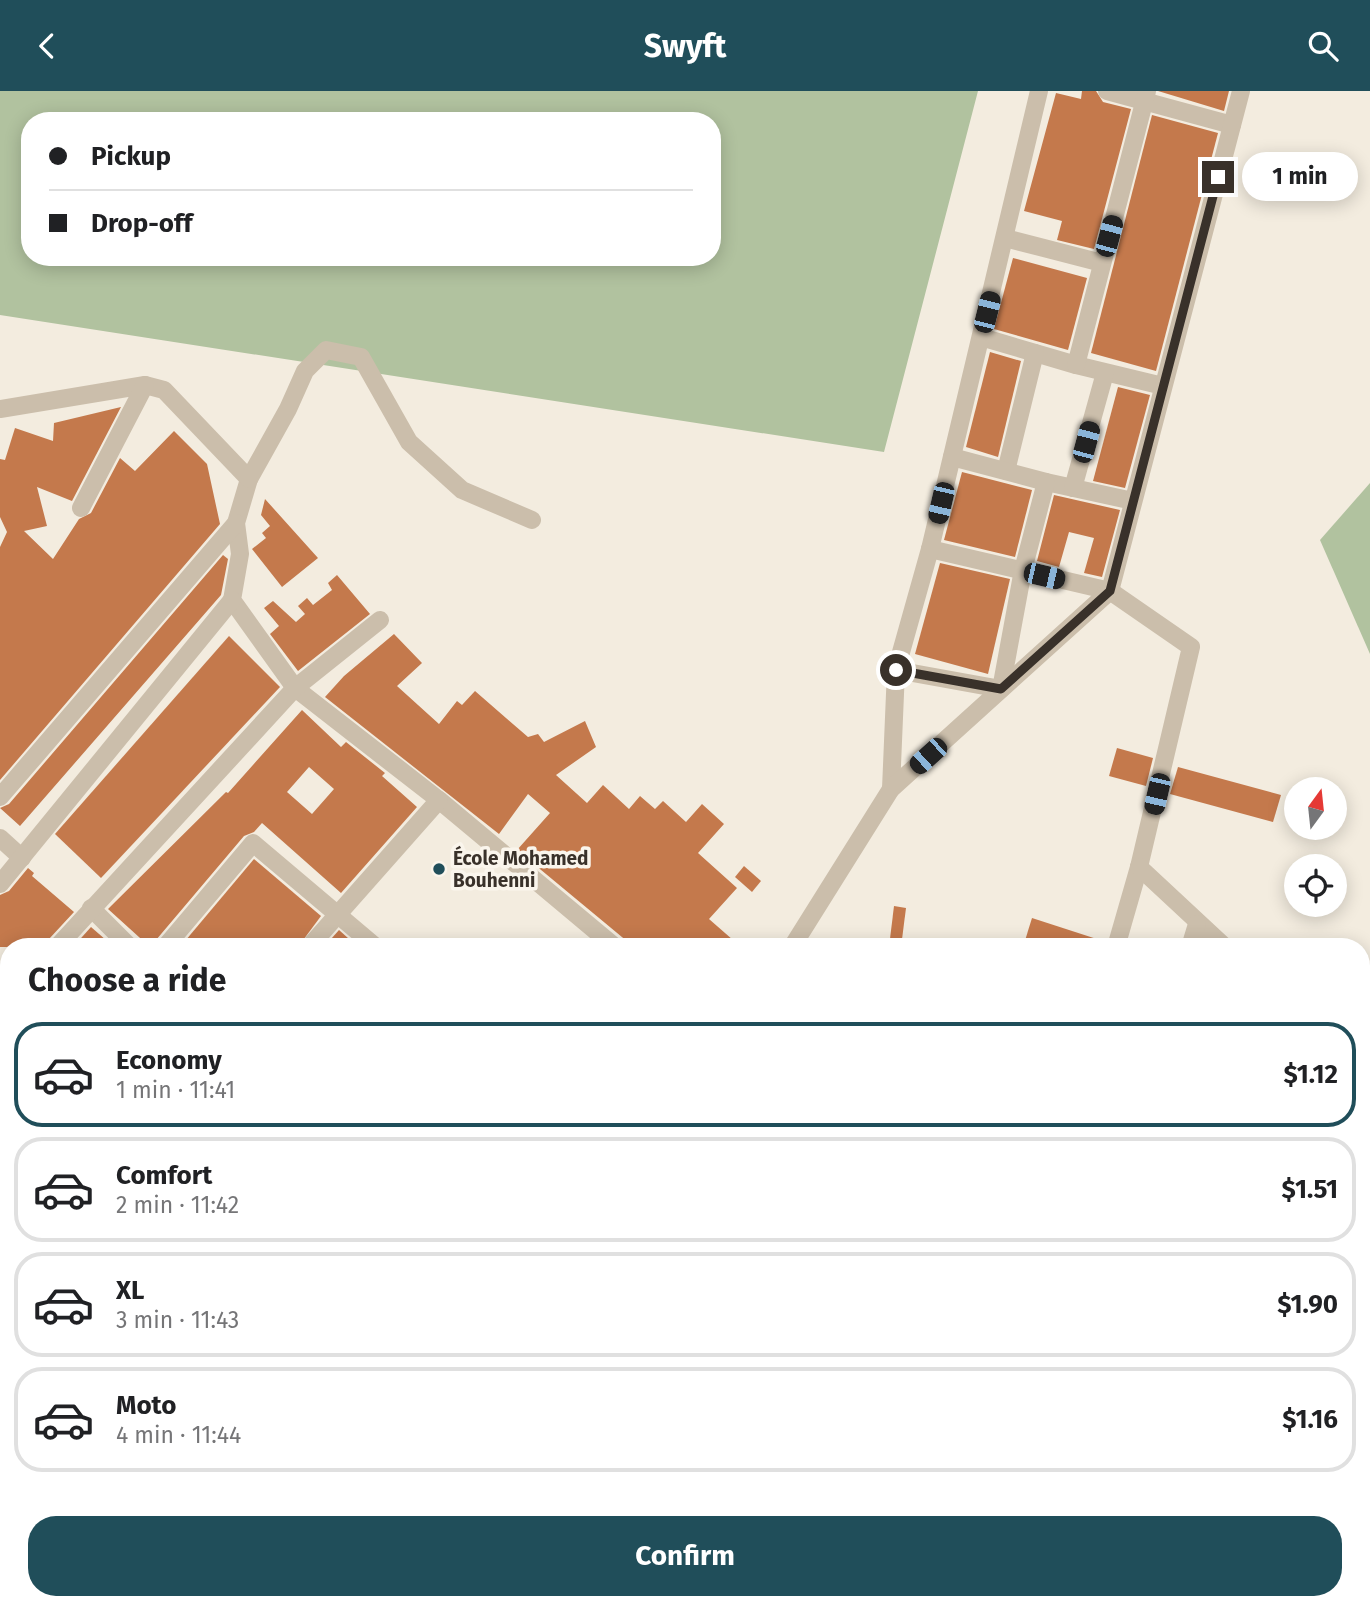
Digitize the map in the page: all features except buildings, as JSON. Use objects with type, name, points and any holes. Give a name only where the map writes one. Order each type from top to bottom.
[{"type":"street","points":[[891,789],[896,670],[930,549],[1040,91]]},
{"type":"street","points":[[1107,91],[1145,96],[1232,125]]},
{"type":"street","points":[[798,938],[891,789],[1110,591],[1241,91]]},
{"type":"street","points":[[1076,366],[1145,96]]},
{"type":"street","points":[[1004,238],[1102,263]]},
{"type":"street","points":[[981,337],[1076,366],[1163,386]]},
{"type":"street","points":[[0,884],[232,600],[240,554],[236,523],[249,479],[288,409],[305,371],[326,350],[361,358],[410,443],[462,490],[532,520]]},
{"type":"street","points":[[1006,471],[1035,353]]},
{"type":"street","points":[[1073,488],[1105,373]]},
{"type":"street","points":[[80,508],[145,385]]},
{"type":"street","points":[[0,409],[145,385],[164,390],[249,479]]},
{"type":"street","points":[[952,457],[1133,501]]},
{"type":"street","points":[[1001,689],[1023,571],[1046,482]]},
{"type":"street","points":[[0,797],[236,523]]},
{"type":"street","points":[[930,549],[1110,591],[1191,647],[1139,867],[1119,938]]},
{"type":"street","points":[[232,600],[295,688],[439,800],[604,938]]},
{"type":"street","points":[[65,938],[295,688],[380,620]]},
{"type":"street","points":[[896,670],[1001,689]]},
{"type":"street","points":[[317,938],[439,800]]},
{"type":"street","points":[[0,838],[22,859]]},
{"type":"street","points":[[173,938],[253,843],[365,938]]},
{"type":"street","points":[[1139,867],[1214,938]]},
{"type":"street","points":[[91,908],[121,938]]},
{"type":"street","points":[[1193,938],[1197,923]]},
{"type":"green space","points":[[0,91],[978,91],[884,452],[0,315]]},
{"type":"green space","points":[[1370,483],[1370,654],[1320,540]]},
{"type":"place","name":"École Mohamed Bouhenni","points":[[439,869]]},
{"type":"route","points":[[896,670],[1001,689],[1110,591],[1218,177]]}]
